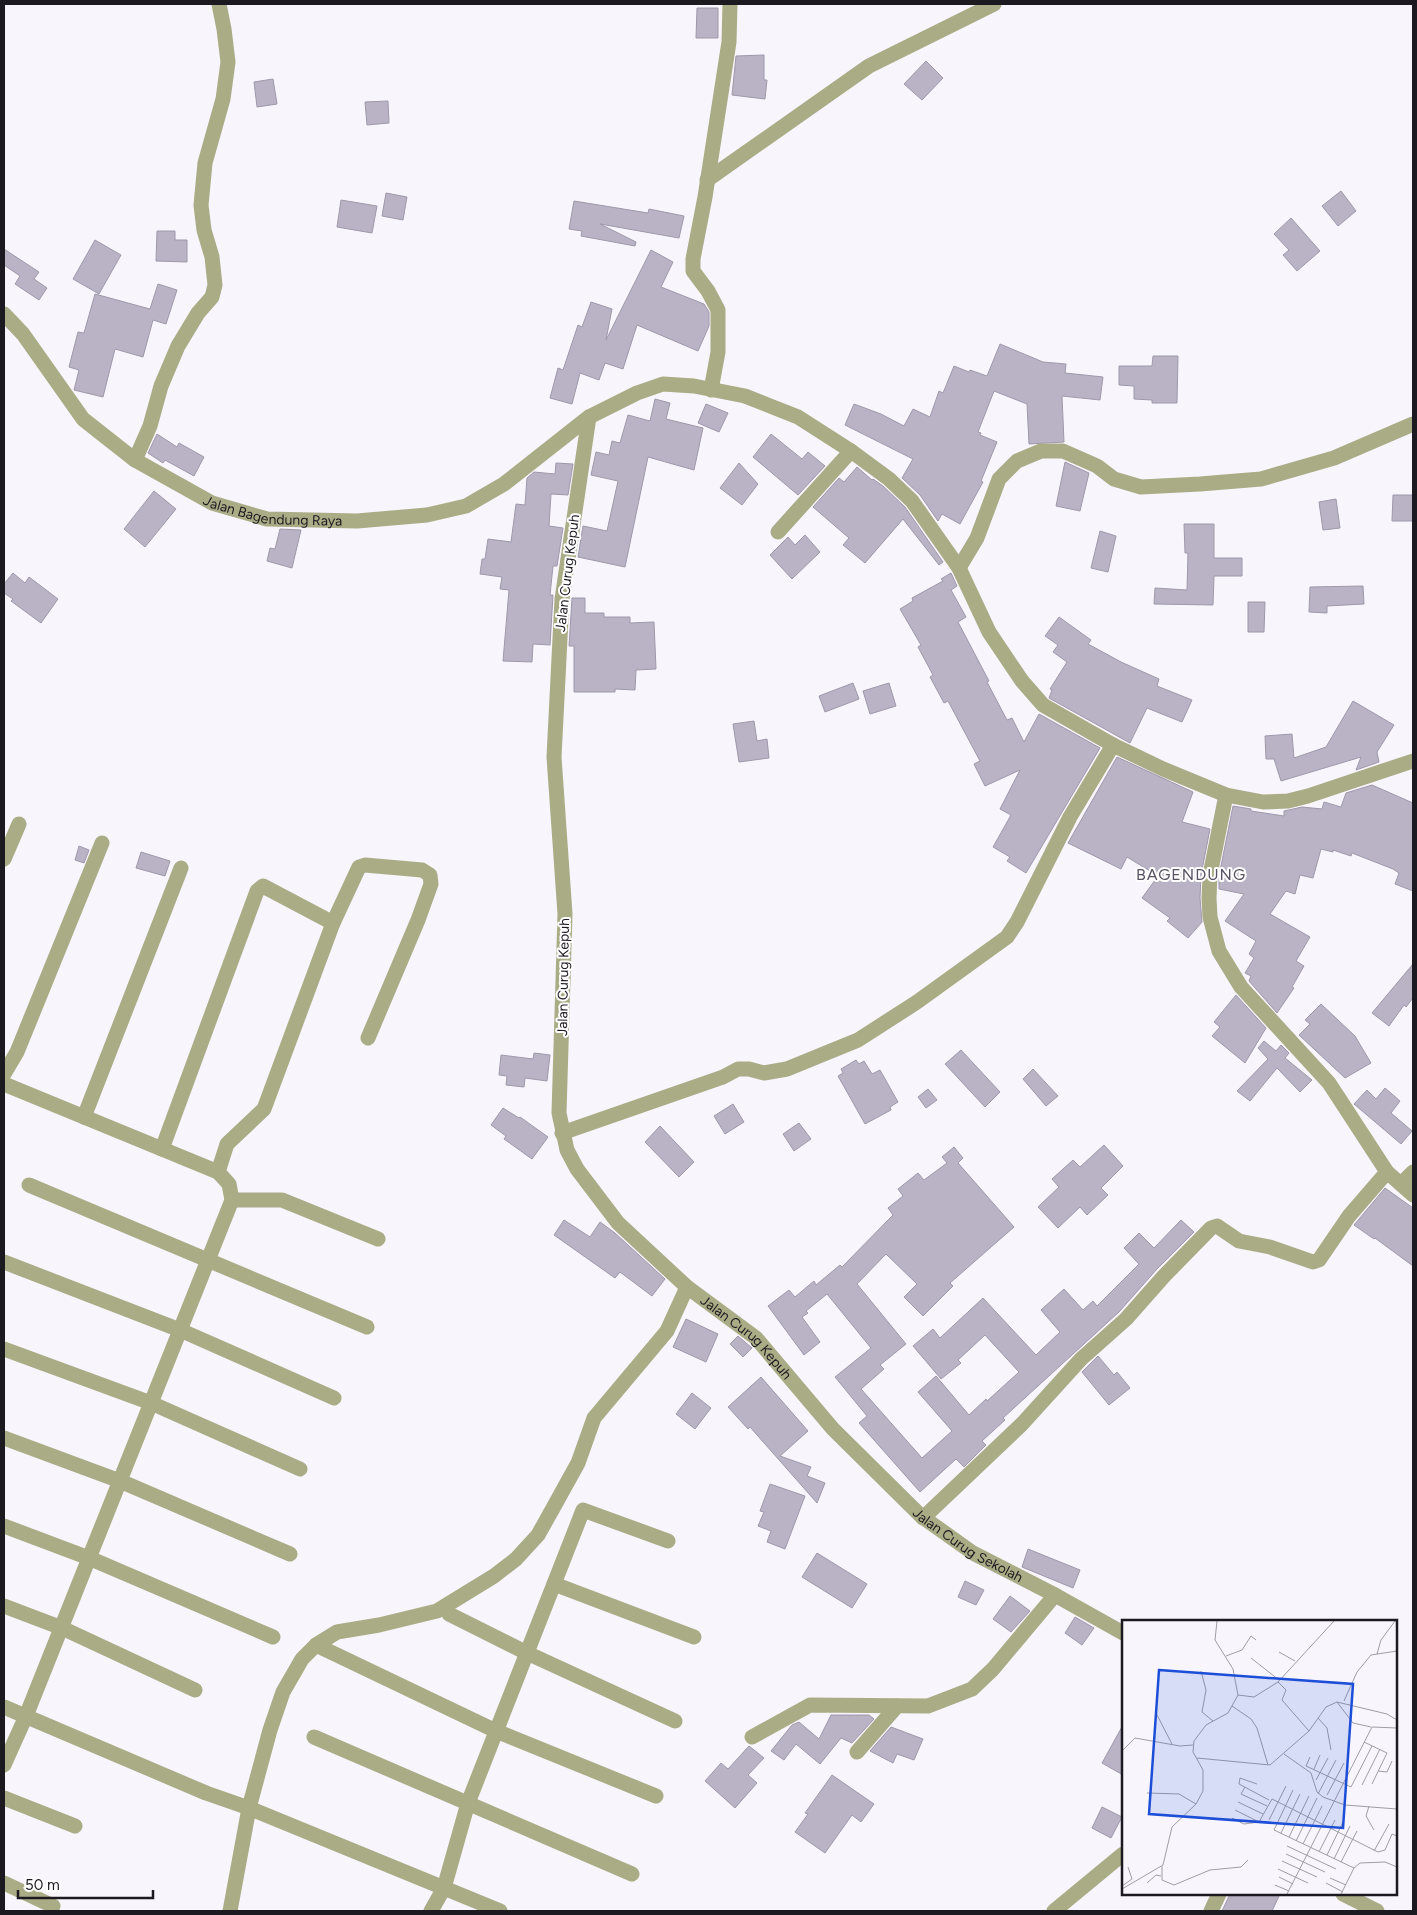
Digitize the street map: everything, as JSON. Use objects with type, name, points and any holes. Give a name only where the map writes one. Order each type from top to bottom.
[{"type":"street","points":[[135,460],[150,426],[160,386],[178,346],[198,313],[212,297],[214,285],[212,257],[204,230],[201,205],[205,163],[223,99],[228,62],[219,4]]},
{"type":"street","points":[[711,390],[718,352],[718,310],[708,291],[693,270],[693,259],[729,42],[730,4]]},
{"type":"street","points":[[707,180],[869,66],[994,4]]},
{"type":"street","name":"Jalan Bagendung Raya","points":[[4,314],[23,334],[83,419],[135,460],[212,503],[267,519],[357,521],[427,515],[466,506],[504,484],[589,416],[637,393],[663,384],[745,396],[798,418],[852,451],[889,479],[912,501],[959,568],[989,632],[1022,681],[1043,705],[1112,745],[1163,769],[1226,794],[1263,802],[1288,801],[1413,761]]},
{"type":"street","name":"Jalan Curug Kepuh","points":[[589,416],[562,599],[554,757],[565,914],[559,1113],[562,1133],[567,1150],[577,1168],[618,1223],[687,1287],[756,1338],[833,1429]]},
{"type":"street","points":[[959,568],[977,538],[999,479],[1017,461],[1042,451],[1063,451],[1097,466],[1114,479],[1141,487],[1200,484],[1261,479],[1279,474],[1334,458],[1413,424]]},
{"type":"street","points":[[778,532],[852,451]]},
{"type":"street","points":[[562,1133],[723,1077],[738,1069],[749,1069],[764,1073],[787,1069],[858,1040],[917,1002],[1007,937],[1017,922],[1070,816],[1112,745]]},
{"type":"street","points":[[1226,794],[1210,875],[1210,917],[1219,950],[1241,987],[1329,1083],[1388,1172],[1413,1194]]},
{"type":"street","points":[[4,859],[18,824]]},
{"type":"street","points":[[4,1074],[18,1052],[102,843]]},
{"type":"street","points":[[218,1172],[227,1144],[264,1109],[333,923],[359,868],[366,865],[422,870],[430,875],[430,884],[418,920],[368,1038]]},
{"type":"street","points":[[84,1117],[181,868]]},
{"type":"street","points":[[162,1149],[257,891],[263,886],[333,923]]},
{"type":"street","points":[[4,1084],[218,1172],[229,1184],[232,1200],[62,1628],[4,1765]]},
{"type":"street","points":[[923,1518],[1022,1424],[1081,1358],[1126,1319],[1164,1276],[1211,1228],[1217,1226],[1239,1240],[1270,1247],[1313,1262],[1318,1260],[1349,1216],[1388,1172]]},
{"type":"street","points":[[1400,1184],[1413,1172]]},
{"type":"street","points":[[28,1185],[367,1327]]},
{"type":"street","points":[[232,1200],[282,1200],[378,1239]]},
{"type":"street","points":[[4,1262],[180,1330],[334,1398]]},
{"type":"street","points":[[230,1911],[249,1808],[270,1730],[283,1692],[302,1659],[316,1645],[337,1632],[379,1625],[436,1611],[494,1576],[516,1559],[538,1535],[578,1463],[594,1418],[667,1331],[687,1287]]},
{"type":"street","points":[[4,1349],[151,1404],[300,1469]]},
{"type":"street","name":"Jalan Curug Sekolah","points":[[833,1429],[923,1518],[973,1553],[1055,1595],[1122,1632]]},
{"type":"street","points":[[4,1438],[120,1480],[290,1554]]},
{"type":"street","points":[[431,1911],[444,1888],[468,1803],[583,1510],[668,1541]]},
{"type":"street","points":[[4,1526],[89,1558],[273,1637]]},
{"type":"street","points":[[554,1584],[694,1637]]},
{"type":"street","points":[[752,1737],[810,1705],[928,1706],[972,1689],[993,1669],[1055,1595]]},
{"type":"street","points":[[4,1606],[62,1628],[195,1690]]},
{"type":"street","points":[[449,1614],[527,1653],[675,1720]]},
{"type":"street","points":[[316,1645],[496,1731],[656,1796]]},
{"type":"street","points":[[858,1752],[897,1706]]},
{"type":"street","points":[[4,1707],[206,1793],[249,1808],[500,1911]]},
{"type":"street","points":[[314,1737],[632,1874]]},
{"type":"street","points":[[4,1798],[76,1826]]},
{"type":"street","points":[[1054,1911],[1122,1855]]},
{"type":"street","points":[[4,1884],[54,1906]]},
{"type":"street","points":[[1211,1911],[1219,1895]]},
{"type":"street","points":[[1345,1895],[1377,1911]]},
{"type":"building","points":[[697,8],[718,8],[718,38],[696,38]]},
{"type":"building","points":[[764,55],[764,80],[767,80],[765,99],[732,95],[736,56]]},
{"type":"building","points":[[926,61],[943,78],[922,100],[904,84]]},
{"type":"building","points":[[273,79],[277,104],[257,107],[254,82]]},
{"type":"building","points":[[388,101],[389,123],[367,125],[365,102]]},
{"type":"building","points":[[1341,191],[1356,211],[1338,226],[1322,206]]},
{"type":"building","points":[[386,193],[407,197],[403,220],[382,216]]},
{"type":"building","points":[[341,200],[377,206],[372,233],[337,227]]},
{"type":"building","points":[[574,201],[648,213],[649,209],[684,216],[679,238],[600,224],[636,242],[635,246],[581,236],[582,231],[569,229]]},
{"type":"building","points":[[1291,218],[1320,251],[1297,271],[1283,255],[1289,250],[1274,234]]},
{"type":"building","points":[[157,231],[175,231],[175,240],[187,240],[187,262],[156,261]]},
{"type":"building","points":[[95,240],[121,255],[99,294],[73,279]]},
{"type":"building","points":[[4,249],[39,272],[34,279],[47,288],[39,300],[15,284],[20,276],[4,265]]},
{"type":"building","points":[[651,250],[673,262],[661,287],[704,304],[709,312],[709,326],[698,351],[637,325],[623,369],[605,363],[599,380],[580,373],[572,404],[550,398],[558,368],[563,370],[578,325],[582,327],[591,302],[612,309],[606,340]]},
{"type":"building","points":[[158,284],[177,290],[166,324],[153,320],[143,357],[115,349],[103,397],[74,390],[79,370],[69,367],[78,332],[84,333],[95,294],[150,309]]},
{"type":"building","points":[[1000,344],[1043,362],[1066,364],[1065,373],[1103,377],[1100,400],[1062,396],[1064,442],[1029,444],[1027,404],[994,391],[978,432],[981,433],[980,435],[997,442],[981,481],[983,482],[960,524],[942,514],[938,521],[920,495],[902,478],[913,459],[845,425],[854,404],[881,414],[904,426],[913,409],[930,417],[939,391],[943,393],[954,366],[987,376]]},
{"type":"building","points":[[1153,356],[1178,356],[1177,403],[1152,403],[1152,400],[1134,399],[1134,386],[1119,385],[1119,366],[1152,366]]},
{"type":"building","points":[[655,399],[670,403],[666,419],[703,428],[694,470],[648,457],[625,567],[578,557],[583,526],[607,531],[618,481],[591,475],[596,452],[609,455],[612,441],[620,443],[628,415],[650,421]]},
{"type":"building","points":[[706,404],[728,413],[719,432],[698,423]]},
{"type":"building","points":[[157,434],[177,447],[179,443],[204,457],[194,476],[165,460],[163,463],[148,453]]},
{"type":"building","points":[[771,434],[802,459],[808,452],[825,466],[798,495],[753,457]]},
{"type":"building","points":[[1065,462],[1089,473],[1080,511],[1056,506]]},
{"type":"building","points":[[556,463],[573,464],[568,495],[551,494],[549,526],[563,528],[557,566],[553,566],[550,595],[553,595],[550,645],[533,644],[532,662],[503,661],[509,590],[500,589],[502,577],[480,574],[482,559],[485,559],[488,539],[511,542],[516,504],[525,505],[527,478],[534,472],[555,474]]},
{"type":"building","points":[[739,463],[758,484],[742,505],[720,488]]},
{"type":"building","points":[[857,467],[872,480],[883,486],[905,507],[943,562],[939,565],[903,519],[865,563],[843,545],[849,538],[813,507],[839,478],[844,482]]},
{"type":"building","points":[[154,491],[176,509],[145,547],[124,529]]},
{"type":"building","points":[[1393,495],[1413,495],[1413,521],[1392,521]]},
{"type":"building","points":[[1336,499],[1340,528],[1323,530],[1319,502]]},
{"type":"building","points":[[1184,524],[1214,524],[1214,558],[1242,558],[1242,576],[1214,576],[1213,605],[1154,604],[1155,588],[1187,590],[1188,553],[1185,553]]},
{"type":"building","points":[[280,529],[301,530],[292,568],[267,561],[270,548],[275,549]]},
{"type":"building","points":[[1100,531],[1116,536],[1108,572],[1091,568]]},
{"type":"building","points":[[805,535],[820,552],[792,579],[770,555],[788,537],[795,545]]},
{"type":"building","points":[[13,573],[25,583],[29,577],[58,599],[41,623],[11,601],[13,599],[4,593],[4,584]]},
{"type":"building","points":[[951,573],[957,586],[951,590],[966,617],[958,622],[1007,720],[1012,718],[1024,742],[1039,714],[1100,748],[1026,873],[1007,861],[1010,857],[993,847],[1011,815],[1000,809],[1020,770],[985,786],[974,764],[980,761],[948,701],[944,703],[930,677],[933,675],[918,647],[921,645],[900,609],[913,601],[912,598],[943,581],[941,579]]},
{"type":"building","points":[[1363,586],[1364,604],[1327,606],[1327,613],[1309,612],[1310,587]]},
{"type":"building","points":[[572,598],[585,598],[585,613],[604,613],[604,617],[630,617],[630,623],[654,622],[656,669],[636,670],[635,690],[615,689],[615,692],[574,692],[574,646],[569,646]]},
{"type":"building","points":[[1248,602],[1265,602],[1264,632],[1248,632]]},
{"type":"building","points":[[1059,617],[1091,640],[1088,644],[1121,662],[1159,679],[1157,686],[1192,700],[1182,722],[1147,708],[1130,743],[1049,698],[1052,690],[1050,689],[1067,662],[1053,652],[1058,645],[1045,636]]},
{"type":"building","points":[[853,683],[859,699],[825,712],[819,696]]},
{"type":"building","points":[[889,683],[896,706],[870,714],[863,691]]},
{"type":"building","points":[[1353,701],[1394,725],[1377,752],[1379,762],[1356,770],[1361,757],[1281,781],[1274,759],[1266,759],[1265,736],[1292,734],[1294,758],[1326,747]]},
{"type":"building","points":[[754,721],[757,741],[767,739],[769,758],[739,762],[733,724]]},
{"type":"building","points":[[1117,757],[1193,792],[1182,822],[1210,829],[1201,875],[1202,922],[1188,938],[1167,921],[1170,918],[1142,898],[1158,876],[1127,857],[1121,869],[1068,843]]},
{"type":"building","points":[[1372,785],[1413,803],[1413,891],[1395,884],[1399,873],[1393,869],[1352,853],[1351,856],[1333,850],[1333,852],[1321,849],[1313,878],[1300,875],[1295,894],[1286,891],[1270,914],[1310,937],[1296,961],[1304,966],[1292,987],[1294,988],[1277,1013],[1249,981],[1251,976],[1245,973],[1254,958],[1249,954],[1256,941],[1225,921],[1244,894],[1219,889],[1219,876],[1233,806],[1284,816],[1284,811],[1302,807],[1322,809],[1324,802],[1341,807],[1346,793]]},
{"type":"building","points":[[79,846],[89,850],[84,863],[75,860]]},
{"type":"building","points":[[141,852],[170,861],[165,876],[136,868]]},
{"type":"building","points":[[1413,964],[1413,998],[1406,1007],[1404,1005],[1389,1026],[1372,1013]]},
{"type":"building","points":[[1236,995],[1266,1028],[1245,1063],[1212,1036],[1220,1027],[1214,1022]]},
{"type":"building","points":[[1321,1004],[1355,1036],[1371,1063],[1345,1078],[1299,1035],[1310,1024],[1305,1020]]},
{"type":"building","points":[[1264,1041],[1276,1051],[1281,1045],[1289,1053],[1285,1058],[1312,1080],[1300,1092],[1277,1068],[1250,1101],[1237,1091],[1268,1059],[1258,1048]]},
{"type":"building","points":[[961,1050],[1000,1092],[985,1107],[945,1064]]},
{"type":"building","points":[[534,1053],[550,1055],[547,1081],[525,1078],[524,1087],[506,1085],[507,1076],[499,1075],[501,1055],[533,1059]]},
{"type":"building","points":[[856,1060],[859,1064],[864,1061],[872,1074],[880,1070],[898,1102],[890,1107],[891,1110],[865,1124],[838,1076],[843,1073],[841,1069]]},
{"type":"building","points":[[1033,1069],[1058,1096],[1046,1106],[1023,1079]]},
{"type":"building","points":[[1385,1088],[1400,1101],[1391,1113],[1412,1131],[1401,1144],[1354,1104],[1367,1090],[1376,1099]]},
{"type":"building","points":[[928,1089],[937,1100],[926,1108],[918,1097]]},
{"type":"building","points":[[733,1104],[744,1122],[725,1134],[714,1116]]},
{"type":"building","points":[[503,1108],[520,1117],[548,1137],[532,1159],[504,1139],[506,1136],[491,1125]]},
{"type":"building","points":[[799,1123],[811,1139],[794,1151],[783,1134]]},
{"type":"building","points":[[660,1126],[694,1162],[679,1177],[645,1142]]},
{"type":"building","points":[[1104,1145],[1123,1166],[1101,1188],[1108,1195],[1087,1215],[1080,1207],[1058,1228],[1038,1207],[1059,1187],[1052,1179],[1073,1160],[1080,1167]]},
{"type":"building","points":[[954,1147],[963,1158],[958,1163],[1014,1227],[950,1283],[953,1286],[923,1316],[904,1297],[917,1284],[886,1254],[857,1284],[906,1344],[880,1365],[884,1369],[861,1389],[922,1458],[952,1431],[918,1392],[936,1376],[969,1415],[1019,1372],[985,1335],[958,1360],[961,1363],[941,1379],[913,1346],[933,1329],[940,1338],[983,1298],[1036,1355],[1060,1332],[1041,1310],[1064,1289],[1083,1310],[1093,1301],[1097,1306],[1139,1264],[1124,1248],[1139,1233],[1154,1248],[1181,1220],[1194,1232],[1157,1269],[1119,1312],[1003,1418],[1005,1420],[982,1441],[986,1445],[964,1467],[956,1459],[920,1492],[859,1423],[867,1416],[835,1377],[871,1348],[827,1294],[806,1311],[808,1313],[802,1317],[820,1342],[804,1355],[768,1306],[789,1290],[795,1297],[814,1281],[816,1285],[840,1265],[842,1267],[893,1215],[888,1208],[903,1196],[898,1189],[918,1173],[924,1180],[947,1163],[942,1157]]},
{"type":"building","points":[[1385,1188],[1413,1208],[1413,1266],[1354,1225]]},
{"type":"building","points":[[564,1220],[590,1237],[600,1222],[615,1233],[665,1279],[652,1296],[620,1272],[615,1278],[554,1235]]},
{"type":"building","points":[[686,1319],[718,1334],[706,1362],[673,1347]]},
{"type":"building","points":[[738,1336],[752,1348],[743,1357],[730,1344]]},
{"type":"building","points":[[1098,1356],[1114,1375],[1117,1372],[1130,1388],[1109,1405],[1082,1372]]},
{"type":"building","points":[[761,1377],[808,1431],[780,1456],[811,1467],[807,1476],[825,1483],[817,1503],[750,1427],[748,1429],[728,1407]]},
{"type":"building","points":[[692,1393],[711,1408],[695,1429],[676,1414]]},
{"type":"building","points":[[770,1484],[805,1496],[785,1549],[767,1542],[771,1531],[758,1526],[764,1512],[760,1511]]},
{"type":"building","points":[[1028,1549],[1080,1570],[1073,1588],[1022,1567]]},
{"type":"building","points":[[817,1553],[867,1584],[852,1608],[802,1577]]},
{"type":"building","points":[[965,1581],[984,1590],[976,1605],[958,1597]]},
{"type":"building","points":[[1010,1596],[1030,1611],[1011,1632],[993,1619]]},
{"type":"building","points":[[1075,1617],[1094,1628],[1082,1645],[1065,1633]]},
{"type":"building","points":[[831,1715],[869,1715],[874,1719],[852,1743],[841,1738],[820,1764],[796,1744],[784,1760],[771,1751],[792,1725],[799,1722],[819,1739]]},
{"type":"building","points":[[891,1727],[923,1739],[914,1760],[897,1754],[893,1763],[870,1751]]},
{"type":"building","points":[[1122,1727],[1122,1774],[1102,1763]]},
{"type":"building","points":[[749,1746],[764,1758],[748,1775],[757,1783],[735,1808],[705,1781],[721,1763],[728,1769]]},
{"type":"building","points":[[832,1775],[874,1804],[861,1822],[852,1815],[825,1853],[795,1832],[808,1814],[805,1813]]},
{"type":"building","points":[[1102,1807],[1122,1817],[1111,1838],[1092,1828]]},
{"type":"building","points":[[1230,1895],[1280,1895],[1272,1911],[1222,1911]]},
{"type":"district","name":"BAGENDUNG","points":[[1191,874]]}]
